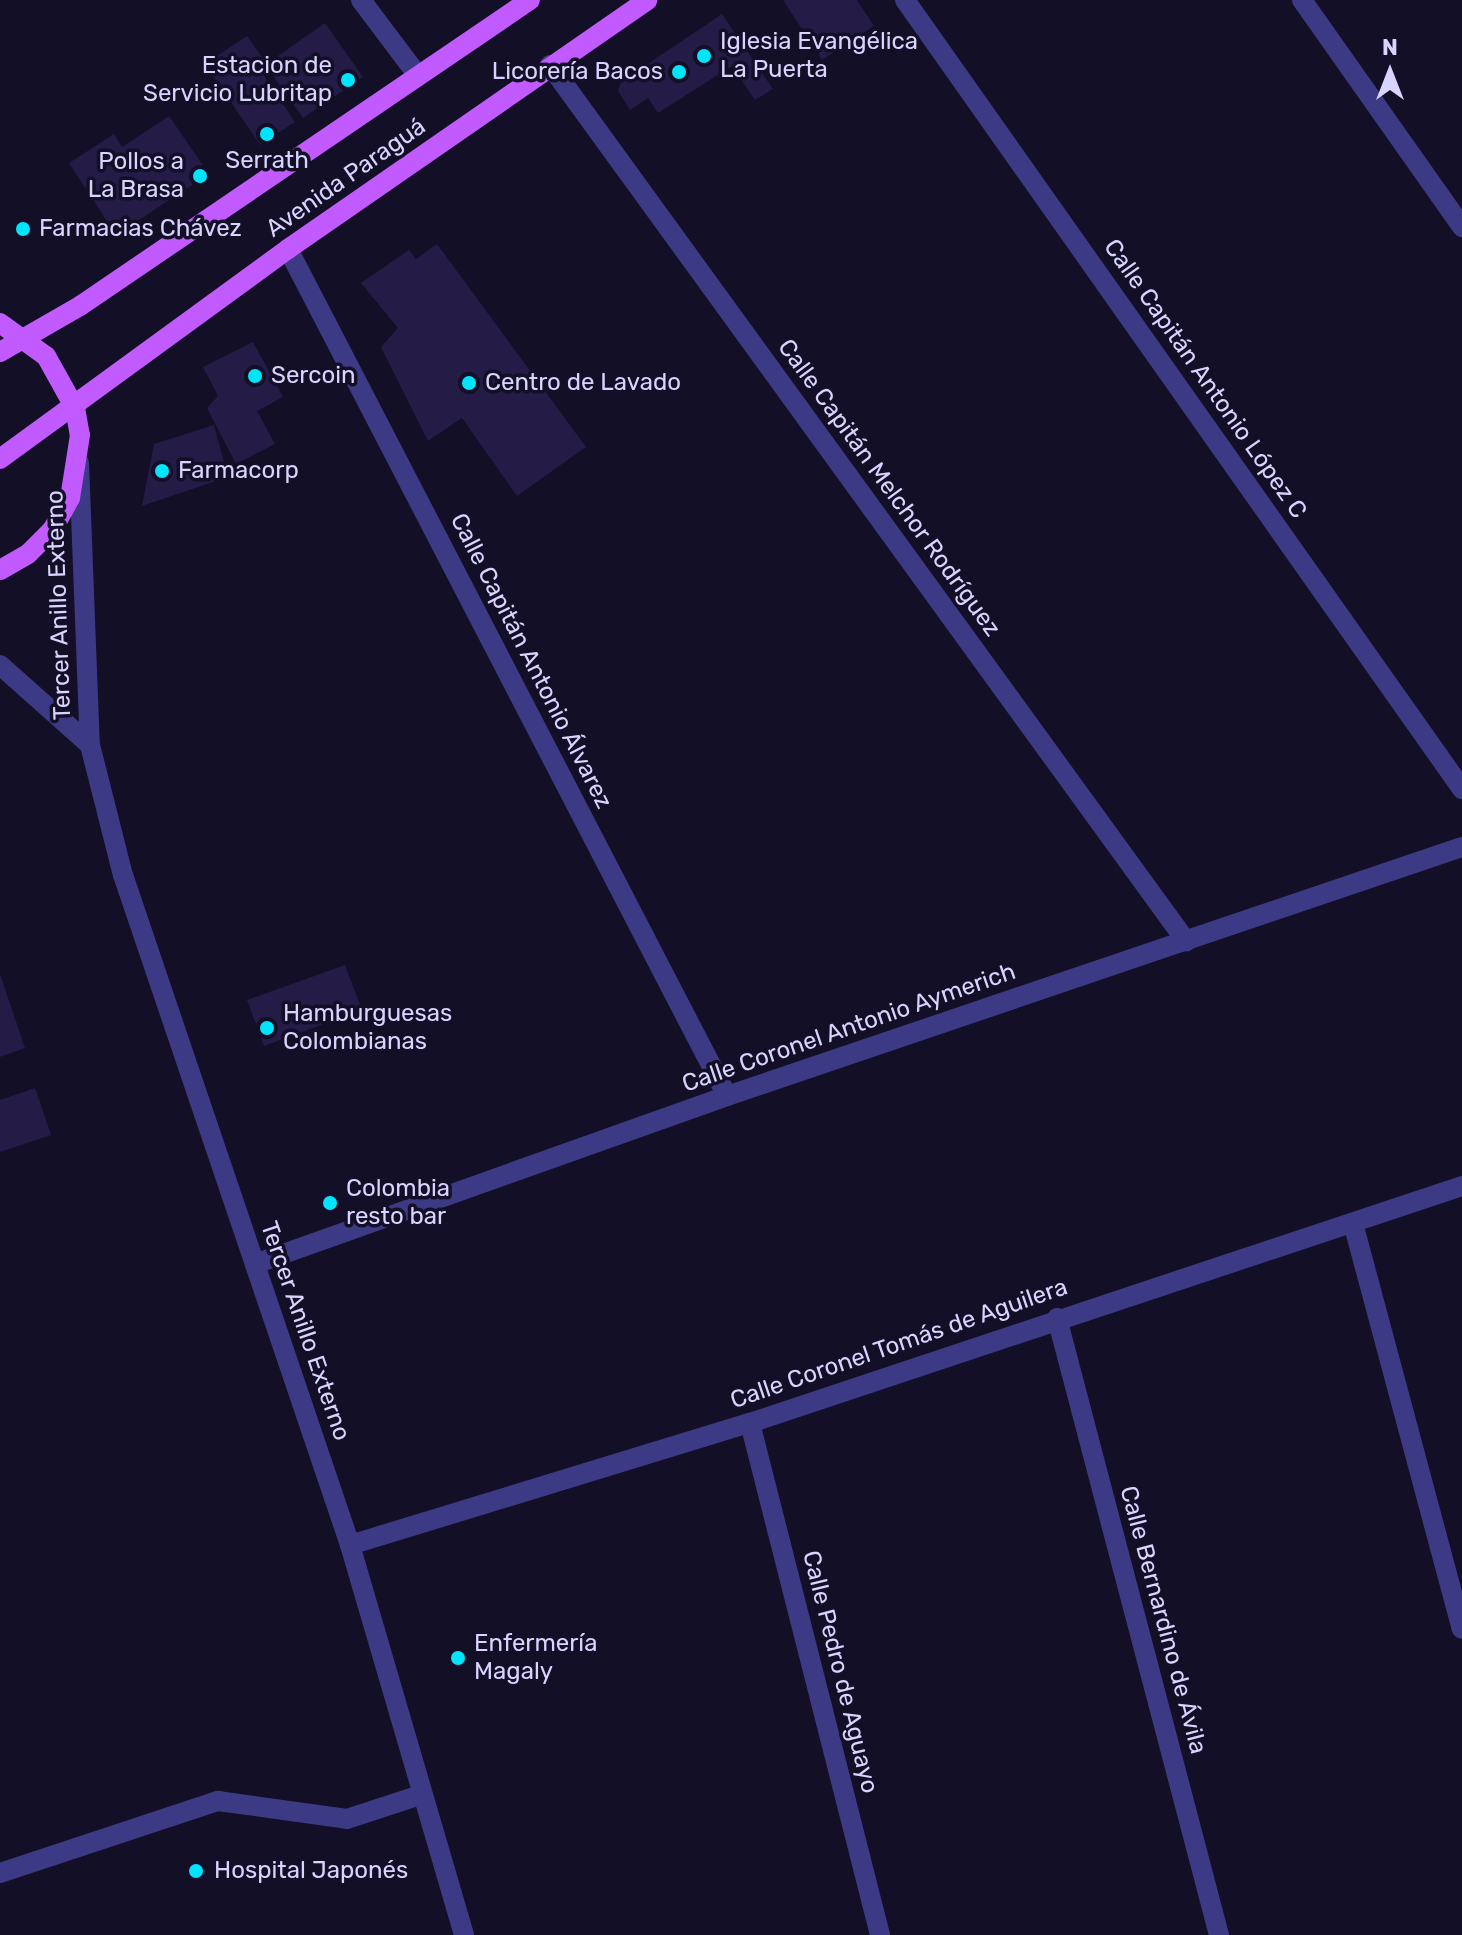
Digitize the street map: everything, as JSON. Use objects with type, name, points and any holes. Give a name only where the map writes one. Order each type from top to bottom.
[{"type":"main road","name":"Avenida Paraguá","points":[[0,352],[80,306],[416,73],[530,0]]},
{"type":"main road","name":"Avenida Paraguá","points":[[0,459],[75,408],[288,249],[647,0]]},
{"type":"main road","points":[[0,323],[25,336],[46,356],[75,408],[79,463],[70,498],[53,529],[28,554],[0,570]]},
{"type":"street","points":[[361,0],[416,73]]},
{"type":"street","name":"Calle Capitán Antonio López C","points":[[905,0],[1462,789]]},
{"type":"street","points":[[1302,0],[1462,227]]},
{"type":"street","name":"Calle Capitán Melchor Rodríguez","points":[[550,65],[1186,941]]},
{"type":"street","name":"Calle Capitán Antonio Álvarez","points":[[288,249],[727,1096]]},
{"type":"street","name":"Tercer Anillo Externo","points":[[79,463],[90,745],[123,875],[350,1545],[420,1795],[464,1935]]},
{"type":"street","name":"Tercer Anillo Externo","points":[[0,665],[90,745]]},
{"type":"street","name":"Calle Coronel Antonio Aymerich","points":[[255,1264],[727,1096],[1462,847]]},
{"type":"street","name":"Calle Coronel Tomás de Aguilera","points":[[350,1545],[750,1423],[1057,1318],[1462,1186]]},
{"type":"street","points":[[1353,1223],[1462,1629]]},
{"type":"street","name":"Calle Bernardino de Ávila","points":[[1057,1318],[1219,1935]]},
{"type":"street","name":"Calle Pedro de Aguayo","points":[[750,1423],[880,1935]]},
{"type":"street","points":[[0,1873],[218,1801],[347,1819],[420,1795]]},
{"type":"building","points":[[783,0],[857,0],[874,26],[822,60]]},
{"type":"building","points":[[722,14],[773,89],[755,100],[732,66],[658,113],[648,98],[630,110],[618,91],[621,82]]},
{"type":"building","points":[[325,23],[363,77],[303,118],[265,65]]},
{"type":"building","points":[[247,36],[264,60],[257,65],[295,122],[260,145],[205,64]]},
{"type":"building","points":[[169,116],[209,174],[116,235],[69,163],[114,134],[122,147]]},
{"type":"building","name":"Centro de Lavado","points":[[437,244],[586,447],[517,496],[462,418],[428,441],[381,347],[398,328],[361,283],[409,250],[416,259]]},
{"type":"building","points":[[253,342],[283,397],[257,411],[275,444],[236,464],[207,408],[218,396],[203,367]]},
{"type":"building","points":[[214,425],[228,477],[142,506],[154,444]]},
{"type":"building","points":[[345,965],[362,1010],[264,1046],[247,1000]]},
{"type":"building","points":[[0,974],[25,1048],[0,1057]]},
{"type":"building","points":[[35,1088],[51,1135],[0,1152],[0,1100]]},
{"type":"place","name":"Iglesia Evangélica La Puerta","points":[[704,56]]},
{"type":"place","name":"Licorería Bacos","points":[[679,72]]},
{"type":"place","name":"Estacion de Servicio Lubritap","points":[[348,80]]},
{"type":"place","name":"Serrath","points":[[267,134]]},
{"type":"place","name":"Pollos a La Brasa","points":[[200,176]]},
{"type":"place","name":"Farmacias Chávez","points":[[23,229]]},
{"type":"place","name":"Sercoin","points":[[255,376]]},
{"type":"place","name":"Centro de Lavado","points":[[469,383]]},
{"type":"place","name":"Farmacorp","points":[[162,471]]},
{"type":"place","name":"Hamburguesas Colombianas","points":[[267,1028]]},
{"type":"place","name":"Colombia resto bar","points":[[330,1203]]},
{"type":"place","name":"Enfermería Magaly","points":[[458,1658]]},
{"type":"place","name":"Hospital Japonés","points":[[196,1871]]}]
